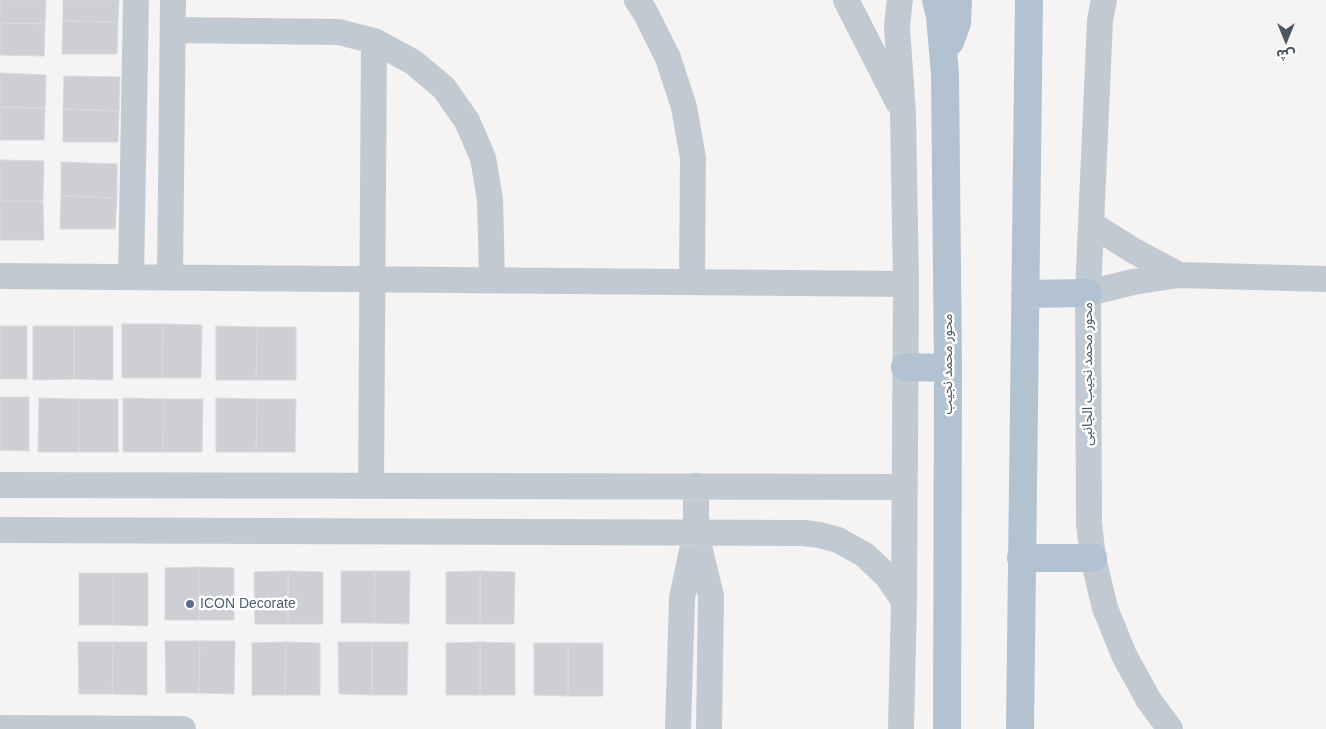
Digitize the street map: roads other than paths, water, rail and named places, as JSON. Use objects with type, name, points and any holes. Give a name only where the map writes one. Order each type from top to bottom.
[{"type":"main road","name":"محور محمد نجيب","points":[[936,0],[940,16],[945,74],[948,368],[947,729]]},
{"type":"main road","points":[[943,52],[955,31],[958,0]]},
{"type":"main road","points":[[1020,729],[1029,0]]},
{"type":"main road","points":[[1025,294],[1088,293]]},
{"type":"main road","points":[[905,368],[948,368]]},
{"type":"main road","points":[[1021,558],[1093,558]]},
{"type":"street","points":[[131,277],[136,0]]},
{"type":"street","points":[[170,277],[173,0]]},
{"type":"street","points":[[637,0],[668,58],[684,107],[693,158],[692,282]]},
{"type":"street","points":[[846,0],[903,113]]},
{"type":"street","points":[[900,0],[898,28],[903,113],[906,284],[904,601],[901,729]]},
{"type":"street","name":"محور محمد نجيب الجانبى","points":[[1104,0],[1100,20],[1088,293],[1089,524],[1093,558],[1105,608],[1124,655],[1148,699],[1170,729]]},
{"type":"street","points":[[173,30],[339,32],[374,41],[413,62],[444,88],[467,121],[483,158],[490,199],[492,280]]},
{"type":"street","points":[[371,486],[374,41]]},
{"type":"street","points":[[1091,224],[1134,251],[1179,275]]},
{"type":"street","points":[[1088,293],[1133,282],[1179,275],[1326,279]]},
{"type":"street","points":[[0,276],[906,284]]},
{"type":"street","points":[[0,485],[905,486]]},
{"type":"street","points":[[678,729],[682,598],[696,532],[696,486]]},
{"type":"street","points":[[696,532],[711,596],[709,729]]},
{"type":"street","points":[[6,535],[804,533],[838,540],[865,555],[888,576],[904,601]]},
{"type":"street","points":[[0,728],[184,729]]},
{"type":"place","name":"ICON Decorate","points":[[190,604]]}]
